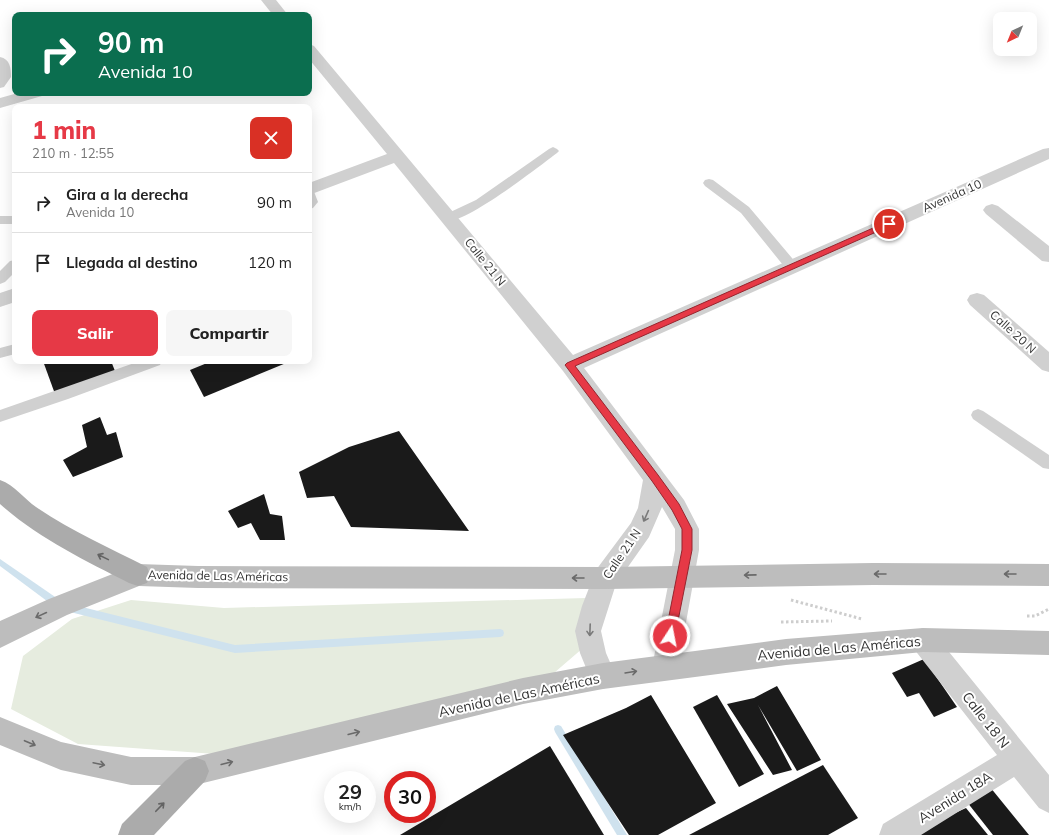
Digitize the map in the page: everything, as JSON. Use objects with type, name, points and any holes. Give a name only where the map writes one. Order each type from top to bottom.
[{"type":"main road","points":[[0,490],[27,514],[77,544],[138,575]]},
{"type":"main road","name":"Avenida de Las Américas","points":[[4,633],[98,591],[138,575],[198,577],[605,578],[873,574],[1049,575]]},
{"type":"main road","name":"Avenida de Las Américas","points":[[0,731],[61,756],[131,772],[194,771],[523,691],[664,666],[786,652],[923,640],[1049,643]]},
{"type":"main road","points":[[133,835],[194,771]]},
{"type":"street","points":[[268,0],[278,12]]},
{"type":"street","name":"Calle 21 N","points":[[312,53],[570,365],[676,507],[687,529],[687,550],[664,666]]},
{"type":"street","points":[[0,103],[25,96]]},
{"type":"street","name":"Avenida 10","points":[[570,365],[1049,153]]},
{"type":"street","points":[[312,188],[398,156]]},
{"type":"street","points":[[992,210],[1049,256]]},
{"type":"street","points":[[0,300],[12,296]]},
{"type":"street","name":"Calle 20 N","points":[[977,300],[1049,364]]},
{"type":"street","name":"Calle 21 N","points":[[603,676],[594,653],[588,631],[605,578],[640,530],[650,508],[655,478]]},
{"type":"street","name":"Calle 18 N","points":[[923,640],[1016,759],[1049,798]]},
{"type":"street","name":"Avenida 18A","points":[[894,835],[1016,759]]},
{"type":"lane","points":[[0,60],[5,65],[6,77],[0,85]]},
{"type":"lane","points":[[448,218],[480,203],[553,150]]},
{"type":"lane","points":[[709,183],[745,210],[792,267]]},
{"type":"lane","points":[[0,220],[12,220]]},
{"type":"lane","points":[[0,279],[12,267]]},
{"type":"lane","points":[[0,353],[12,350]]},
{"type":"lane","points":[[0,416],[63,395],[147,364]]},
{"type":"lane","points":[[978,415],[1049,463]]},
{"type":"path","points":[[788,600],[866,620]]},
{"type":"shaded area","points":[[586,598],[583,648],[547,679],[229,755],[78,744],[11,709],[23,656],[72,619],[131,600],[224,608]]},
{"type":"building","points":[[44,364],[112,364],[115,371],[55,394]]},
{"type":"building","points":[[205,364],[284,364],[204,397],[190,370]]},
{"type":"building","points":[[100,417],[107,435],[116,432],[123,457],[73,477],[63,460],[87,447],[82,425]]},
{"type":"building","points":[[399,431],[469,531],[351,527],[334,496],[307,498],[299,472],[349,447]]},
{"type":"building","points":[[264,494],[270,514],[282,516],[285,540],[260,540],[251,523],[238,528],[228,511]]},
{"type":"building","points":[[924,659],[957,707],[934,717],[919,693],[907,697],[892,673]]},
{"type":"building","points":[[777,686],[821,760],[797,771],[758,705],[792,770],[773,775],[727,704],[754,698]]},
{"type":"building","points":[[651,695],[716,803],[658,835],[629,835],[563,735],[626,708]]},
{"type":"building","points":[[717,695],[764,774],[739,787],[693,707]]},
{"type":"building","points":[[550,746],[604,835],[400,835],[420,823],[436,823],[436,814]]},
{"type":"building","points":[[823,765],[858,818],[828,835],[689,835]]},
{"type":"building","points":[[990,787],[1029,835],[993,835],[967,802]]},
{"type":"building","points":[[966,808],[988,835],[918,835],[942,819]]},
{"type":"waterway","points":[[0,562],[58,604]]},
{"type":"waterway","points":[[70,608],[235,649],[500,633]]},
{"type":"waterway","points":[[558,729],[622,835]]},
{"type":"route","points":[[670,636],[687,550],[687,529],[676,507],[570,365],[889,224]]}]
